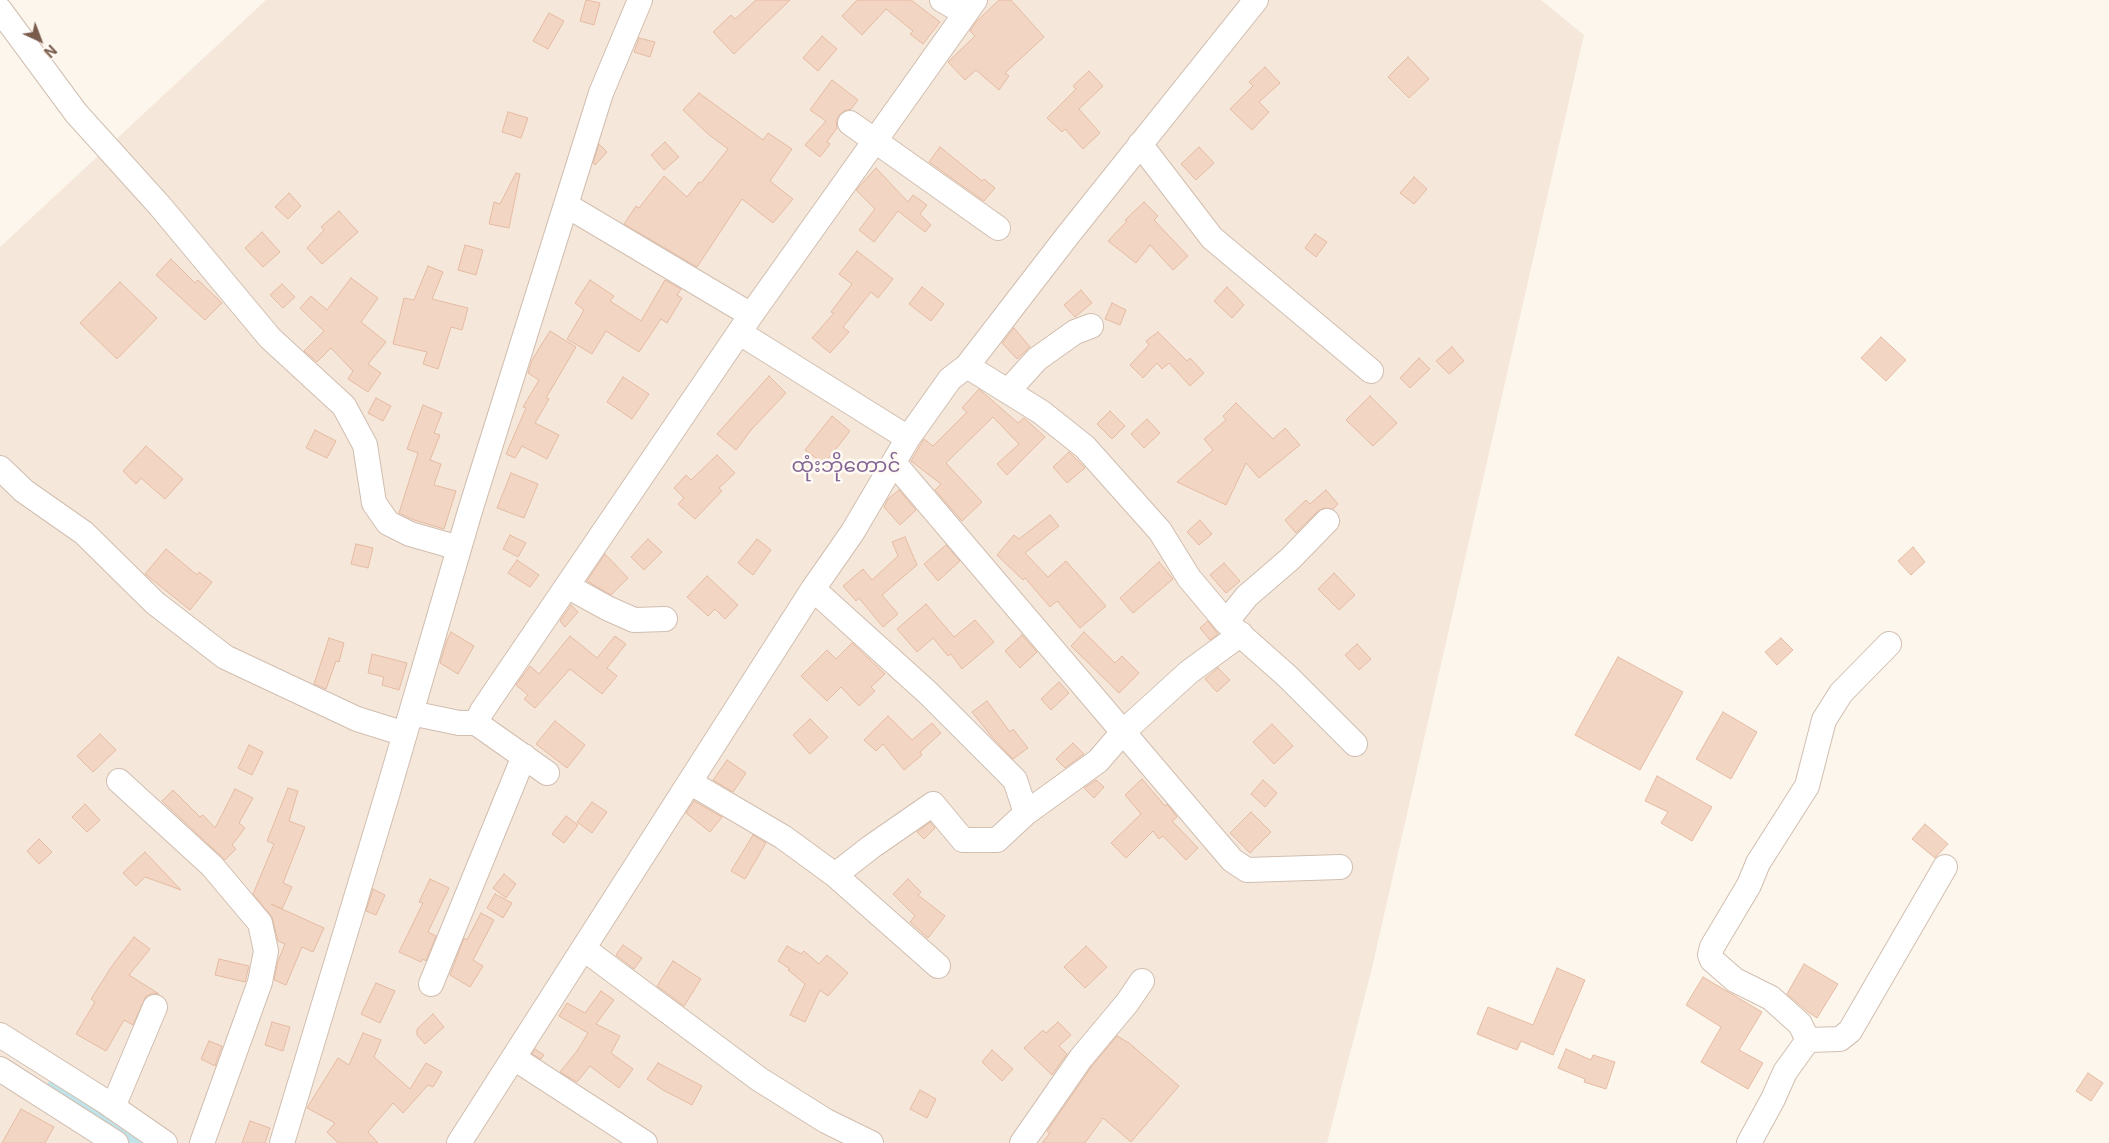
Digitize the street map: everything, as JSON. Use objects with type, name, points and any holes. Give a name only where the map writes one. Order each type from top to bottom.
[{"type":"street","points":[[282,1143],[459,548],[601,93],[640,0]]},
{"type":"street","points":[[476,723],[482,711],[746,324],[970,7],[942,0]]},
{"type":"street","points":[[459,1143],[691,783],[813,589],[852,533],[894,463],[897,431],[950,379],[967,366],[1140,144],[1256,0]]},
{"type":"street","points":[[0,10],[76,113],[160,206],[270,338],[344,406],[365,445],[374,503],[388,523],[410,534],[459,548]]},
{"type":"street","points":[[850,123],[998,228]]},
{"type":"street","points":[[1140,144],[1212,238],[1371,371]]},
{"type":"street","points":[[566,205],[746,324],[897,431]]},
{"type":"street","points":[[1008,391],[1037,359],[1075,332],[1091,326]]},
{"type":"street","points":[[967,366],[1041,412],[1085,447],[1160,531],[1189,578],[1233,628],[1287,676],[1354,744]]},
{"type":"street","points":[[894,463],[1232,860],[1247,870],[1340,867]]},
{"type":"street","points":[[0,468],[24,491],[84,533],[155,603],[225,657],[357,719],[408,723],[476,723],[547,772]]},
{"type":"street","points":[[835,875],[871,847],[933,804],[962,840],[997,840],[1026,812],[1098,761],[1123,732],[1189,672],[1233,628],[1247,596],[1290,559],[1327,521]]},
{"type":"street","points":[[567,586],[607,608],[634,620],[665,619]]},
{"type":"street","points":[[813,589],[927,692],[1015,780],[1026,812]]},
{"type":"street","points":[[1808,1040],[1800,1024],[1771,998],[1736,980],[1712,960],[1710,955],[1712,947],[1749,886],[1758,863],[1807,786],[1824,720],[1841,693],[1890,644]]},
{"type":"street","points":[[430,984],[524,756]]},
{"type":"street","points":[[119,781],[212,866],[260,924],[266,951],[260,982],[202,1143]]},
{"type":"street","points":[[691,783],[783,837],[835,875],[938,966]]},
{"type":"street","points":[[1808,1040],[1840,1039],[1850,1031],[1945,867]]},
{"type":"street","points":[[584,949],[759,1079],[826,1121],[870,1143]]},
{"type":"street","points":[[1022,1143],[1081,1058],[1127,1003],[1142,981]]},
{"type":"street","points":[[118,1096],[155,1008]]},
{"type":"street","points":[[0,1035],[118,1096],[157,1137]]},
{"type":"street","points":[[1749,1143],[1773,1099],[1785,1072],[1808,1040]]},
{"type":"street","points":[[514,1058],[645,1143]]},
{"type":"street","points":[[0,1069],[116,1143]]},
{"type":"shaded area","points":[[266,0],[1541,0],[1584,35],[1372,968],[1327,1143],[0,1143],[0,247]]},
{"type":"building","points":[[586,0],[600,3],[594,25],[580,21]]},
{"type":"building","points":[[756,0],[790,0],[734,54],[713,32],[731,15],[735,19]]},
{"type":"building","points":[[857,0],[911,0],[940,22],[923,44],[910,34],[913,31],[886,9],[862,35],[842,16]]},
{"type":"building","points":[[999,0],[1011,0],[1044,37],[1005,73],[1009,76],[999,90],[976,70],[965,80],[948,62],[975,36],[970,31],[976,22]]},
{"type":"building","points":[[549,13],[564,21],[548,49],[533,41]]},
{"type":"building","points":[[822,36],[837,49],[818,71],[803,58]]},
{"type":"building","points":[[639,38],[655,42],[650,57],[634,52]]},
{"type":"building","points":[[1408,57],[1429,79],[1409,98],[1388,77]]},
{"type":"building","points":[[1265,67],[1280,83],[1259,102],[1269,112],[1252,130],[1230,109],[1253,86],[1249,82]]},
{"type":"building","points":[[1089,71],[1103,86],[1079,109],[1100,133],[1083,149],[1065,129],[1062,132],[1047,118],[1076,89],[1073,86]]},
{"type":"building","points":[[832,80],[858,100],[851,109],[839,115],[836,121],[837,128],[827,142],[830,144],[820,157],[805,145],[826,121],[810,110]]},
{"type":"building","points":[[699,93],[763,140],[768,133],[792,149],[770,181],[793,199],[773,223],[742,199],[697,267],[624,224],[636,206],[639,208],[664,176],[687,197],[699,182],[701,183],[728,149],[708,134],[683,110]]},
{"type":"building","points":[[508,112],[528,118],[521,138],[502,132]]},
{"type":"building","points":[[665,142],[679,157],[664,170],[651,155]]},
{"type":"building","points":[[599,144],[607,152],[595,165],[593,163]]},
{"type":"building","points":[[940,147],[982,181],[984,179],[995,188],[984,201],[929,162]]},
{"type":"building","points":[[1199,147],[1214,163],[1196,180],[1181,164]]},
{"type":"building","points":[[876,168],[908,202],[913,195],[927,205],[920,214],[931,225],[925,232],[898,211],[874,242],[859,230],[875,209],[856,190]]},
{"type":"building","points":[[516,173],[520,174],[509,228],[489,224],[494,202],[500,204]]},
{"type":"building","points":[[1414,177],[1427,189],[1414,204],[1400,193]]},
{"type":"building","points":[[289,193],[301,206],[288,219],[275,207]]},
{"type":"building","points":[[1144,202],[1158,216],[1154,220],[1188,256],[1173,270],[1150,245],[1136,263],[1108,241],[1127,221],[1125,220]]},
{"type":"building","points":[[339,211],[358,232],[322,264],[307,248],[324,230],[321,227]]},
{"type":"building","points":[[262,232],[280,252],[263,267],[245,248]]},
{"type":"building","points":[[1315,234],[1327,242],[1316,257],[1305,248]]},
{"type":"building","points":[[465,245],[483,250],[476,275],[458,270]]},
{"type":"building","points":[[857,251],[893,279],[878,298],[871,292],[843,327],[849,332],[830,353],[812,338],[834,313],[831,312],[852,284],[839,274]]},
{"type":"building","points":[[171,259],[195,283],[198,280],[222,303],[205,320],[156,275]]},
{"type":"building","points":[[428,266],[443,272],[432,299],[468,308],[462,330],[451,327],[438,369],[423,364],[427,352],[393,344],[404,298],[414,300]]},
{"type":"building","points":[[351,278],[378,298],[361,322],[386,342],[368,364],[381,373],[368,392],[348,379],[353,371],[331,348],[317,362],[304,351],[324,331],[300,308],[311,296],[327,310]]},
{"type":"building","points":[[590,280],[614,296],[610,301],[641,321],[665,280],[681,289],[677,295],[682,298],[667,323],[661,319],[639,352],[606,331],[592,354],[567,339],[584,310],[575,303]]},
{"type":"building","points":[[120,282],[157,318],[117,359],[80,323]]},
{"type":"building","points":[[282,284],[295,297],[283,308],[270,295]]},
{"type":"building","points":[[922,287],[944,304],[931,321],[909,304]]},
{"type":"building","points":[[1227,287],[1244,305],[1232,318],[1214,301]]},
{"type":"building","points":[[1081,290],[1092,303],[1075,317],[1064,305]]},
{"type":"building","points":[[1112,303],[1126,310],[1120,325],[1105,319]]},
{"type":"building","points":[[1014,328],[1030,347],[1017,359],[1002,343]]},
{"type":"building","points":[[550,331],[576,347],[546,398],[549,399],[535,423],[559,435],[547,459],[522,446],[515,458],[506,454],[526,408],[523,407],[539,380],[528,373],[532,360]]},
{"type":"building","points":[[1158,332],[1187,361],[1190,358],[1204,373],[1190,386],[1169,363],[1162,369],[1157,363],[1143,378],[1130,365],[1149,345],[1146,341]]},
{"type":"building","points":[[1881,337],[1906,360],[1886,381],[1861,358]]},
{"type":"building","points":[[1452,347],[1464,361],[1449,374],[1436,361]]},
{"type":"building","points":[[1419,358],[1430,369],[1410,388],[1400,378]]},
{"type":"building","points":[[769,376],[786,393],[751,430],[736,450],[717,434]]},
{"type":"building","points":[[623,377],[649,394],[632,419],[607,402]]},
{"type":"building","points":[[979,389],[1018,423],[1024,418],[1045,437],[1007,475],[997,464],[1019,444],[993,417],[946,463],[982,502],[962,521],[935,490],[941,484],[911,461],[924,439],[933,446],[967,412],[962,408]]},
{"type":"building","points":[[1370,396],[1397,423],[1373,446],[1346,420]]},
{"type":"building","points":[[376,398],[391,406],[383,421],[368,413]]},
{"type":"building","points":[[1236,403],[1273,439],[1285,428],[1300,445],[1259,478],[1246,463],[1226,505],[1177,482],[1213,450],[1204,439],[1226,420],[1223,416]]},
{"type":"building","points":[[423,405],[442,413],[434,433],[440,435],[430,460],[441,464],[434,485],[456,491],[444,529],[414,520],[399,513],[418,453],[407,449]]},
{"type":"building","points":[[1110,411],[1125,426],[1112,439],[1097,424]]},
{"type":"building","points":[[832,416],[850,431],[824,464],[805,450]]},
{"type":"building","points":[[1147,419],[1160,433],[1144,448],[1131,434]]},
{"type":"building","points":[[315,430],[336,441],[327,458],[306,448]]},
{"type":"building","points":[[146,446],[183,479],[165,499],[141,478],[136,484],[123,471]]},
{"type":"building","points":[[1069,452],[1085,468],[1067,483],[1053,467]]},
{"type":"building","points":[[717,455],[735,473],[719,488],[722,491],[695,519],[678,504],[684,498],[674,488],[686,475],[691,480]]},
{"type":"building","points":[[511,473],[538,484],[524,518],[497,508]]},
{"type":"building","points":[[899,490],[916,510],[900,525],[884,507],[888,499]]},
{"type":"building","points":[[1326,490],[1338,504],[1333,509],[1324,508],[1318,511],[1296,533],[1285,520],[1306,500],[1310,504]]},
{"type":"building","points":[[1050,515],[1059,526],[1025,553],[1048,577],[1066,561],[1106,606],[1080,628],[1057,601],[1050,607],[1025,578],[1023,580],[997,555],[1014,535],[1019,539]]},
{"type":"building","points":[[1200,520],[1212,534],[1199,545],[1187,532]]},
{"type":"building","points":[[510,535],[526,543],[518,557],[503,549]]},
{"type":"building","points":[[905,537],[917,565],[882,595],[898,614],[883,627],[859,598],[856,601],[843,586],[863,569],[872,580],[898,556],[892,542]]},
{"type":"building","points":[[648,539],[662,552],[644,570],[631,557]]},
{"type":"building","points":[[757,539],[771,550],[753,575],[738,563]]},
{"type":"building","points":[[356,544],[373,548],[368,568],[351,564]]},
{"type":"building","points":[[946,545],[960,561],[938,581],[924,564]]},
{"type":"building","points":[[1913,547],[1925,562],[1911,575],[1898,561]]},
{"type":"building","points":[[166,549],[197,575],[199,572],[212,582],[190,610],[145,574]]},
{"type":"building","points":[[605,554],[628,578],[611,595],[587,581]]},
{"type":"building","points":[[517,560],[539,575],[530,587],[508,573]]},
{"type":"building","points":[[1159,562],[1173,579],[1133,613],[1120,598]]},
{"type":"building","points":[[1224,563],[1240,581],[1226,593],[1210,575]]},
{"type":"building","points":[[1334,573],[1355,595],[1339,610],[1318,589]]},
{"type":"building","points":[[707,576],[738,605],[725,619],[715,609],[708,616],[687,597]]},
{"type":"building","points":[[926,604],[954,637],[975,620],[994,642],[962,669],[951,654],[948,656],[933,638],[917,652],[897,629]]},
{"type":"building","points":[[571,605],[578,612],[565,627],[560,621]]},
{"type":"building","points":[[1208,621],[1218,634],[1210,640],[1200,628]]},
{"type":"building","points":[[451,632],[474,646],[458,674],[440,663]]},
{"type":"building","points":[[1084,632],[1115,663],[1122,656],[1139,673],[1119,693],[1071,646]]},
{"type":"building","points":[[1022,635],[1037,652],[1020,668],[1005,651]]},
{"type":"building","points":[[570,636],[597,658],[615,636],[626,644],[607,668],[617,676],[602,694],[570,669],[535,708],[524,699],[528,695],[516,685],[530,666],[539,674]]},
{"type":"building","points":[[329,638],[344,643],[339,662],[336,661],[326,689],[314,684]]},
{"type":"building","points":[[1781,638],[1793,650],[1777,665],[1765,652]]},
{"type":"building","points":[[852,643],[885,674],[871,687],[875,691],[859,706],[841,687],[827,701],[801,676],[827,650],[836,659]]},
{"type":"building","points":[[1357,644],[1371,659],[1359,670],[1345,655]]},
{"type":"building","points":[[372,654],[407,663],[399,690],[382,685],[384,677],[368,673]]},
{"type":"building","points":[[1618,657],[1683,692],[1640,770],[1575,735]]},
{"type":"building","points":[[1218,668],[1230,680],[1217,692],[1205,679]]},
{"type":"building","points":[[1059,682],[1069,693],[1051,710],[1041,699]]},
{"type":"building","points":[[987,701],[1010,732],[1013,729],[1028,748],[1013,759],[972,712]]},
{"type":"building","points":[[1723,712],[1757,732],[1731,779],[1696,759]]},
{"type":"building","points":[[888,716],[912,740],[932,723],[941,733],[920,752],[922,755],[904,770],[883,744],[876,751],[864,740]]},
{"type":"building","points":[[810,719],[828,737],[810,754],[793,735]]},
{"type":"building","points":[[555,721],[585,745],[567,768],[536,744]]},
{"type":"building","points":[[1272,724],[1293,746],[1274,764],[1253,742]]},
{"type":"building","points":[[100,734],[116,750],[93,772],[77,756]]},
{"type":"building","points":[[1073,743],[1084,754],[1065,768],[1056,759]]},
{"type":"building","points":[[249,745],[263,752],[252,775],[238,768]]},
{"type":"building","points":[[727,760],[746,773],[733,792],[713,780]]},
{"type":"building","points":[[1657,776],[1712,807],[1692,841],[1661,823],[1668,812],[1645,801]]},
{"type":"building","points":[[1142,779],[1165,806],[1167,804],[1177,817],[1172,821],[1198,848],[1186,860],[1163,836],[1159,839],[1153,831],[1126,858],[1111,843],[1141,814],[1125,795]]},
{"type":"building","points":[[1096,780],[1104,787],[1094,798],[1084,788]]},
{"type":"building","points":[[1263,780],[1277,793],[1265,807],[1251,794]]},
{"type":"building","points":[[288,788],[298,791],[289,821],[305,827],[283,883],[292,887],[282,909],[324,928],[313,952],[302,947],[286,985],[274,980],[278,961],[285,944],[278,941],[272,917],[253,894],[274,844],[267,841]]},
{"type":"building","points":[[235,789],[253,798],[239,823],[245,828],[232,845],[236,849],[225,860],[162,801],[173,790],[200,817],[203,815],[215,828]]},
{"type":"building","points":[[694,801],[722,817],[710,832],[686,813]]},
{"type":"building","points":[[592,802],[607,812],[592,833],[577,822]]},
{"type":"building","points":[[85,804],[100,820],[87,832],[72,817]]},
{"type":"building","points":[[1251,812],[1271,832],[1250,853],[1230,833]]},
{"type":"building","points":[[566,816],[578,825],[564,843],[552,834]]},
{"type":"building","points":[[930,822],[935,828],[924,839],[917,832]]},
{"type":"building","points":[[1925,824],[1948,844],[1935,858],[1912,839]]},
{"type":"building","points":[[753,835],[766,843],[745,879],[731,871]]},
{"type":"building","points":[[39,839],[52,852],[39,864],[27,851]]},
{"type":"building","points":[[145,852],[181,890],[145,877],[136,886],[123,873]]},
{"type":"building","points":[[504,874],[516,884],[506,898],[493,888]]},
{"type":"building","points":[[430,879],[449,888],[428,932],[436,936],[426,961],[423,959],[421,962],[399,952],[423,903],[419,902]]},
{"type":"building","points":[[908,879],[921,892],[918,895],[945,916],[928,938],[910,922],[915,916],[893,894]]},
{"type":"building","points":[[373,889],[385,895],[376,915],[366,911]]},
{"type":"building","points":[[495,894],[512,903],[503,918],[487,908]]},
{"type":"building","points":[[481,913],[494,920],[473,960],[483,966],[470,987],[450,975],[464,938],[467,940]]},
{"type":"building","points":[[134,937],[150,949],[129,975],[159,994],[153,993],[146,996],[133,1025],[124,1020],[106,1051],[76,1034],[95,1002],[91,999],[112,966]]},
{"type":"building","points":[[623,945],[642,958],[634,969],[616,955]]},
{"type":"building","points":[[787,946],[801,954],[804,951],[819,964],[827,955],[848,973],[828,996],[820,990],[805,1022],[790,1015],[805,984],[788,970],[790,969],[778,961]]},
{"type":"building","points":[[1086,946],[1107,967],[1085,988],[1064,967]]},
{"type":"building","points":[[219,959],[249,966],[245,982],[215,975]]},
{"type":"building","points":[[673,961],[701,979],[684,1006],[657,986]]},
{"type":"building","points":[[1804,964],[1838,984],[1817,1018],[1787,994]]},
{"type":"building","points":[[1557,968],[1585,980],[1553,1055],[1521,1041],[1517,1050],[1477,1034],[1488,1007],[1533,1025]]},
{"type":"building","points":[[1703,977],[1762,1012],[1739,1050],[1763,1063],[1748,1089],[1701,1062],[1721,1027],[1686,1005]]},
{"type":"building","points":[[376,983],[395,991],[380,1023],[361,1014]]},
{"type":"building","points":[[601,991],[614,1000],[596,1024],[620,1036],[611,1053],[633,1069],[619,1088],[590,1066],[577,1082],[560,1072],[577,1051],[588,1033],[559,1016],[567,1003],[585,1013]]},
{"type":"building","points":[[433,1014],[444,1027],[425,1044],[417,1035],[417,1029]]},
{"type":"building","points":[[272,1022],[290,1027],[283,1051],[265,1045]]},
{"type":"building","points":[[1058,1022],[1071,1035],[1059,1046],[1067,1054],[1052,1075],[1024,1048],[1043,1030],[1046,1033]]},
{"type":"building","points":[[363,1033],[381,1040],[374,1057],[410,1089],[426,1063],[442,1072],[433,1087],[428,1085],[403,1113],[393,1103],[368,1132],[378,1143],[338,1143],[327,1132],[335,1123],[307,1108],[338,1058],[349,1065]]},
{"type":"building","points":[[1117,1036],[1129,1043],[1179,1086],[1131,1142],[1103,1118],[1085,1143],[1042,1143],[1050,1133],[1047,1131],[1092,1066]]},
{"type":"building","points":[[209,1041],[222,1046],[215,1066],[201,1059]]},
{"type":"building","points":[[535,1049],[544,1055],[541,1059],[532,1054]]},
{"type":"building","points":[[1566,1049],[1591,1060],[1593,1055],[1615,1062],[1606,1089],[1584,1082],[1585,1079],[1558,1068]]},
{"type":"building","points":[[992,1050],[1013,1069],[1002,1081],[982,1062]]},
{"type":"building","points":[[658,1063],[702,1086],[692,1105],[663,1090],[647,1079]]},
{"type":"building","points":[[2088,1073],[2103,1083],[2091,1101],[2076,1091]]},
{"type":"building","points":[[920,1090],[936,1099],[927,1118],[910,1109]]},
{"type":"building","points":[[21,1109],[54,1127],[45,1143],[2,1143]]},
{"type":"building","points":[[250,1121],[270,1128],[265,1143],[242,1143]]},
{"type":"waterway","points":[[55,1090],[140,1143]]},
{"type":"district","name":"ထုံးဘိုတောင်","points":[[846,466]]}]
